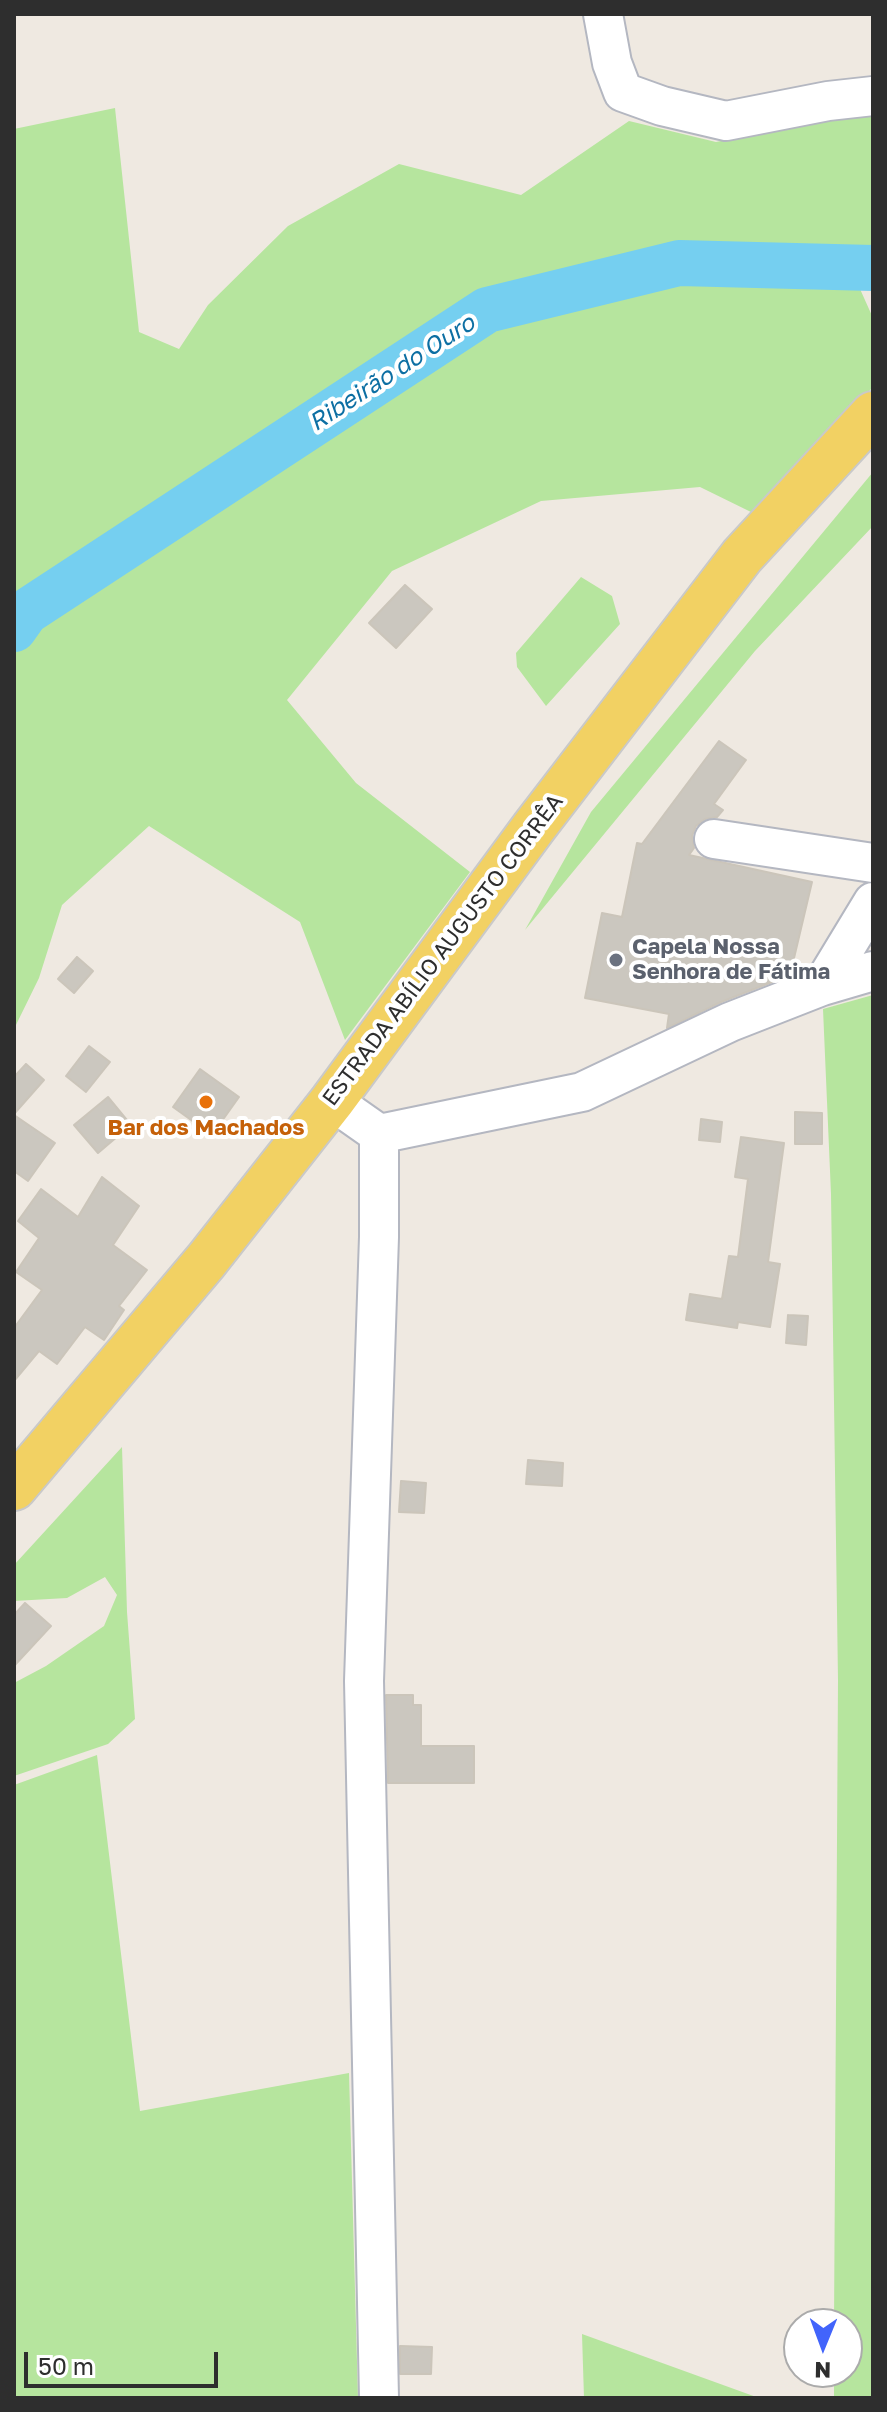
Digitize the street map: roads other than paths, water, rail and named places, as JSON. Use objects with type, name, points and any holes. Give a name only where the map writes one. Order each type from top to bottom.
[{"type":"main road","name":"ESTRADA ABÍLIO AUGUSTO CORRÊA","points":[[14,1488],[206,1261],[332,1101],[534,827],[742,556],[873,414]]},
{"type":"street","points":[[603,14],[612,63],[623,92],[662,106],[726,121],[828,101],[873,96]]},
{"type":"street","points":[[714,839],[873,863]]},
{"type":"street","points":[[822,986],[873,902]]},
{"type":"street","points":[[332,1101],[379,1134],[582,1092],[730,1022],[822,986],[873,971]]},
{"type":"street","points":[[379,1134],[379,1237],[364,1681],[379,2398]]},
{"type":"waterway","name":"Ribeirão do Ouro","points":[[14,629],[26,612],[487,310],[679,263],[873,268]]},
{"type":"place","name":"Capela Nossa Senhora de Fátima","points":[[616,960]]},
{"type":"place","name":"Bar dos Machados","points":[[206,1102]]}]
